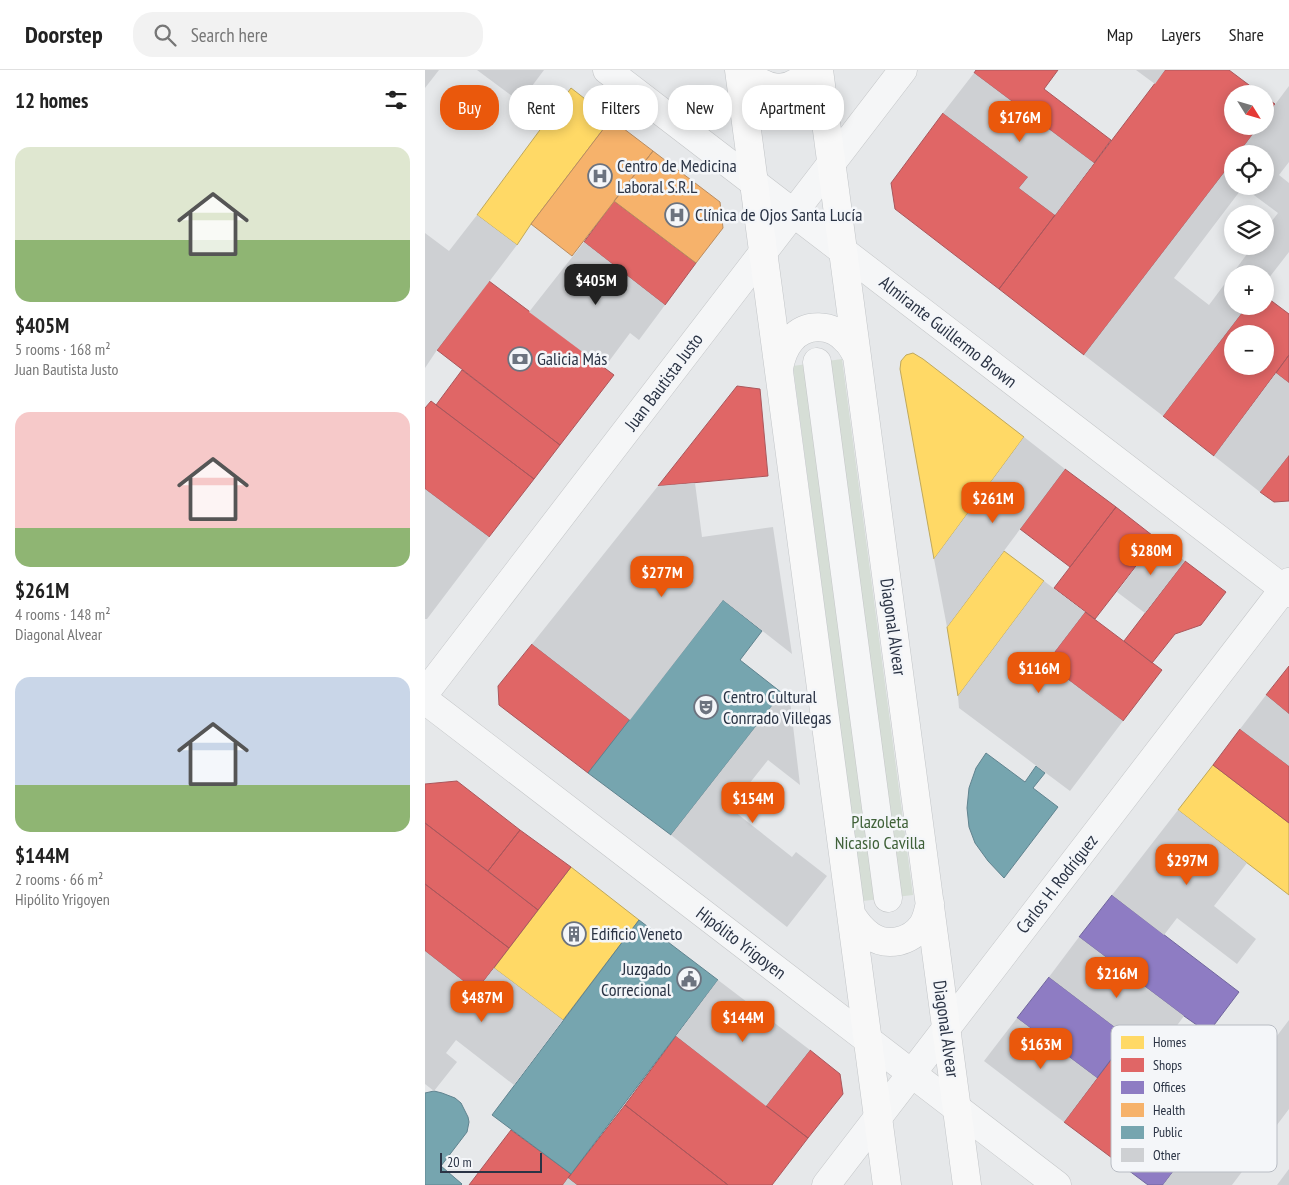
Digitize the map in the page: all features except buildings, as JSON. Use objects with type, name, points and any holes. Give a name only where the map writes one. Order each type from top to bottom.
[{"type":"main road","points":[[739,70],[887,1185]]},
{"type":"main road","points":[[744,70],[761,84],[780,88],[797,82],[810,70]]},
{"type":"main road","name":"Diagonal Alvear","points":[[819,70],[967,1185]]},
{"type":"main road","points":[[779,368],[785,349],[792,338],[809,328],[820,327],[832,329],[839,333],[848,341],[857,356]]},
{"type":"main road","points":[[851,914],[858,925],[875,939],[893,942],[904,940],[922,926],[930,903]]},
{"type":"street","name":"Almirante Guillermo Brown","points":[[607,70],[1287,588]]},
{"type":"street","name":"Juan Bautista Justo","points":[[425,693],[903,70]]},
{"type":"street","points":[[817,362],[888,898]]},
{"type":"street","name":"Carlos H. Rodríguez","points":[[826,1185],[1287,588]]},
{"type":"street","name":"Hipólito Yrigoyen","points":[[425,700],[1057,1185]]},
{"type":"green space","name":"Plazoleta Nicasio Cavilla","points":[[842,359],[913,895],[863,901],[793,366]]},
{"type":"place","name":"Centro de Medicina Laboral S.R.L","points":[[600,176]]},
{"type":"place","name":"Clínica de Ojos Santa Lucía","points":[[677,215]]},
{"type":"place","name":"Galicia Más","points":[[520,359]]},
{"type":"place","name":"Centro Cultural Conrrado Villegas","points":[[706,707]]},
{"type":"place","name":"Edificio Veneto","points":[[574,934]]},
{"type":"place","name":"Juzgado Correcional","points":[[689,979]]}]
